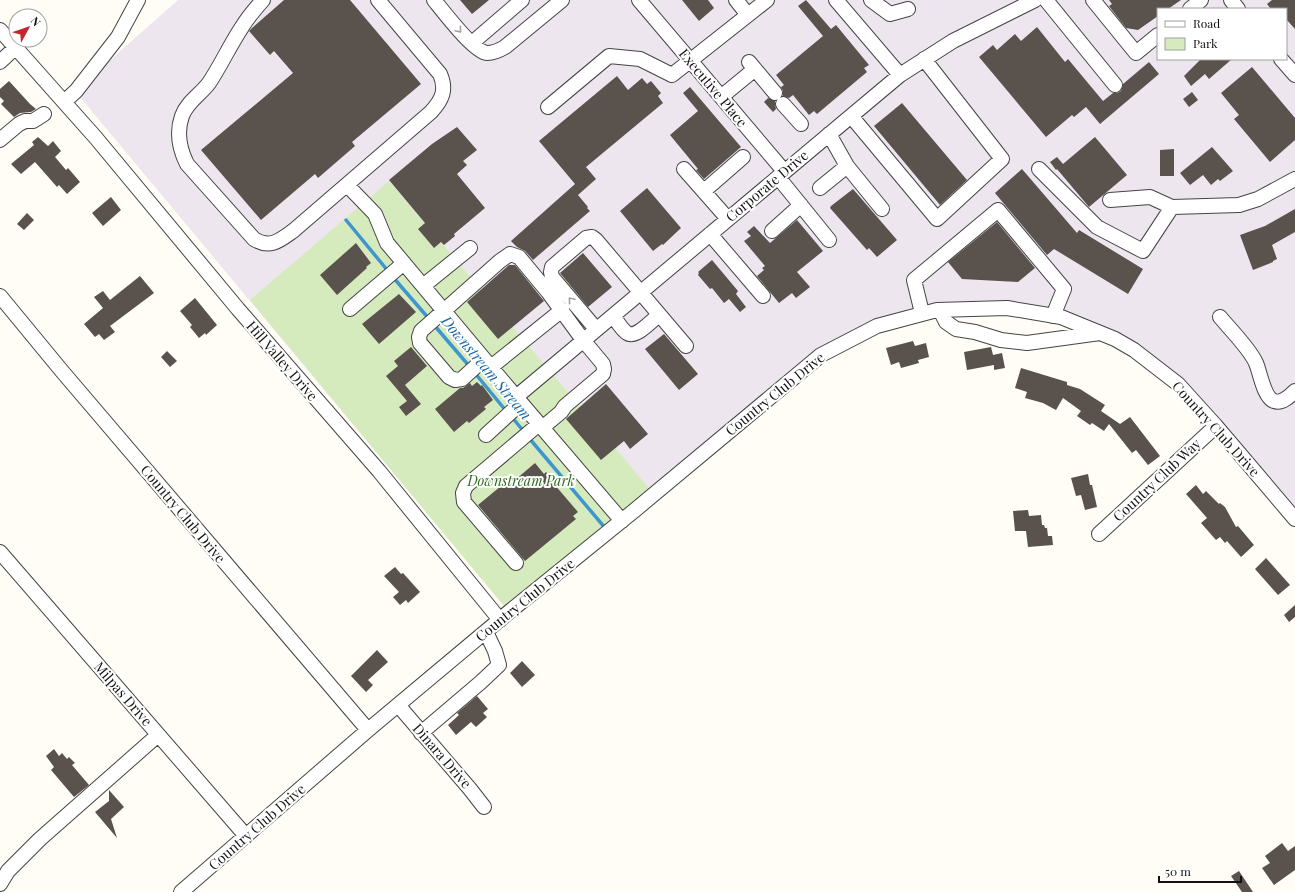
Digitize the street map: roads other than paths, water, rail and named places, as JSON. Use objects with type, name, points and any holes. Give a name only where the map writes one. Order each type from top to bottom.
[{"type":"street","points":[[64,102],[76,91],[118,38],[138,0]]},
{"type":"street","points":[[263,0],[242,26],[208,83],[188,104],[182,116],[179,130],[179,143],[187,164],[254,239],[260,243],[267,244],[274,243],[289,234],[431,112],[438,104],[443,92],[440,74],[378,0]]},
{"type":"street","points":[[434,0],[472,44],[486,53],[497,51],[505,47],[562,0]]},
{"type":"street","points":[[472,44],[522,0]]},
{"type":"street","points":[[736,0],[748,15]]},
{"type":"street","points":[[548,107],[609,56],[640,59],[672,75],[767,0]]},
{"type":"street","points":[[836,0],[900,75]]},
{"type":"street","points":[[871,0],[890,14],[908,9]]},
{"type":"street","name":"Corporate Drive","points":[[486,435],[519,400],[583,340],[900,75],[953,41],[1035,0]]},
{"type":"street","points":[[1046,0],[1115,85]]},
{"type":"street","points":[[1093,0],[1136,53],[1157,36]]},
{"type":"street","points":[[1191,8],[1201,0]]},
{"type":"street","points":[[1231,0],[1237,8]]},
{"type":"street","name":"Executive Place","points":[[641,2],[720,97],[781,174],[801,205],[830,240]]},
{"type":"street","name":"Hill Valley Drive","points":[[0,30],[8,40]]},
{"type":"street","points":[[0,62],[15,48]]},
{"type":"street","name":"Hill Valley Drive","points":[[15,48],[96,138],[268,345],[379,471],[500,620]]},
{"type":"street","points":[[851,116],[937,220],[1002,159],[924,59]]},
{"type":"street","points":[[1282,60],[1295,75]]},
{"type":"street","points":[[720,97],[752,65],[801,124]]},
{"type":"street","points":[[0,140],[19,124],[26,121],[33,121],[44,114]]},
{"type":"street","points":[[829,134],[847,166],[882,209]]},
{"type":"street","points":[[704,192],[743,157]]},
{"type":"street","points":[[820,188],[847,166]]},
{"type":"street","points":[[684,169],[728,219]]},
{"type":"street","points":[[1039,169],[1097,227],[1143,251],[1172,207]]},
{"type":"street","points":[[1110,200],[1150,197],[1172,207],[1239,205],[1258,199],[1295,178]]},
{"type":"street","points":[[347,185],[375,214],[387,243],[622,521]]},
{"type":"street","points":[[772,231],[801,205]]},
{"type":"street","points":[[922,313],[914,280],[998,210],[1064,289],[1053,316]]},
{"type":"street","points":[[710,234],[763,296]]},
{"type":"street","points":[[596,330],[552,277],[551,272],[552,267],[586,238],[592,237],[686,346]]},
{"type":"street","points":[[423,286],[470,248]]},
{"type":"street","points":[[516,563],[464,502],[463,493],[466,486],[541,426],[561,412],[564,406],[602,374],[604,369],[603,364],[583,340],[562,310],[519,257],[510,254],[444,310],[421,331],[418,337],[420,343],[449,377],[456,380],[462,379],[488,363],[562,310]]},
{"type":"street","points":[[350,309],[404,263]]},
{"type":"street","name":"Country Club Drive","points":[[0,296],[61,370],[368,730]]},
{"type":"street","name":"Country Club Drive","points":[[181,892],[368,730],[821,355],[877,326],[922,313],[940,310],[1007,308],[1061,317],[1115,339],[1134,350],[1178,384],[1216,426],[1295,519]]},
{"type":"street","points":[[940,310],[946,322],[956,329],[975,332],[1001,340],[1027,343],[1100,333]]},
{"type":"street","points":[[612,316],[627,334],[631,335],[636,334],[659,315]]},
{"type":"street","points":[[1220,317],[1238,338],[1255,362],[1268,397],[1279,402],[1286,399],[1295,391]]},
{"type":"street","name":"Country Club Way","points":[[1099,534],[1216,426]]},
{"type":"street","name":"Milpas Drive","points":[[0,552],[246,836]]},
{"type":"street","points":[[422,733],[499,665],[495,651],[486,632]]},
{"type":"street","name":"Dinara Drive","points":[[399,705],[484,807]]},
{"type":"street","points":[[0,884],[8,871],[40,839],[158,735]]},
{"type":"waterway","name":"Downstream Stream","points":[[346,220],[388,271]]},
{"type":"waterway","name":"Downstream Stream","points":[[392,276],[430,320]]},
{"type":"waterway","name":"Downstream Stream","points":[[434,325],[470,367]]},
{"type":"waterway","name":"Downstream Stream","points":[[474,372],[507,412]]},
{"type":"waterway","name":"Downstream Stream","points":[[511,416],[525,433]]},
{"type":"waterway","name":"Downstream Stream","points":[[529,438],[606,529]]},
{"type":"park label","name":"Downstream Park","points":[[521,481]]}]
